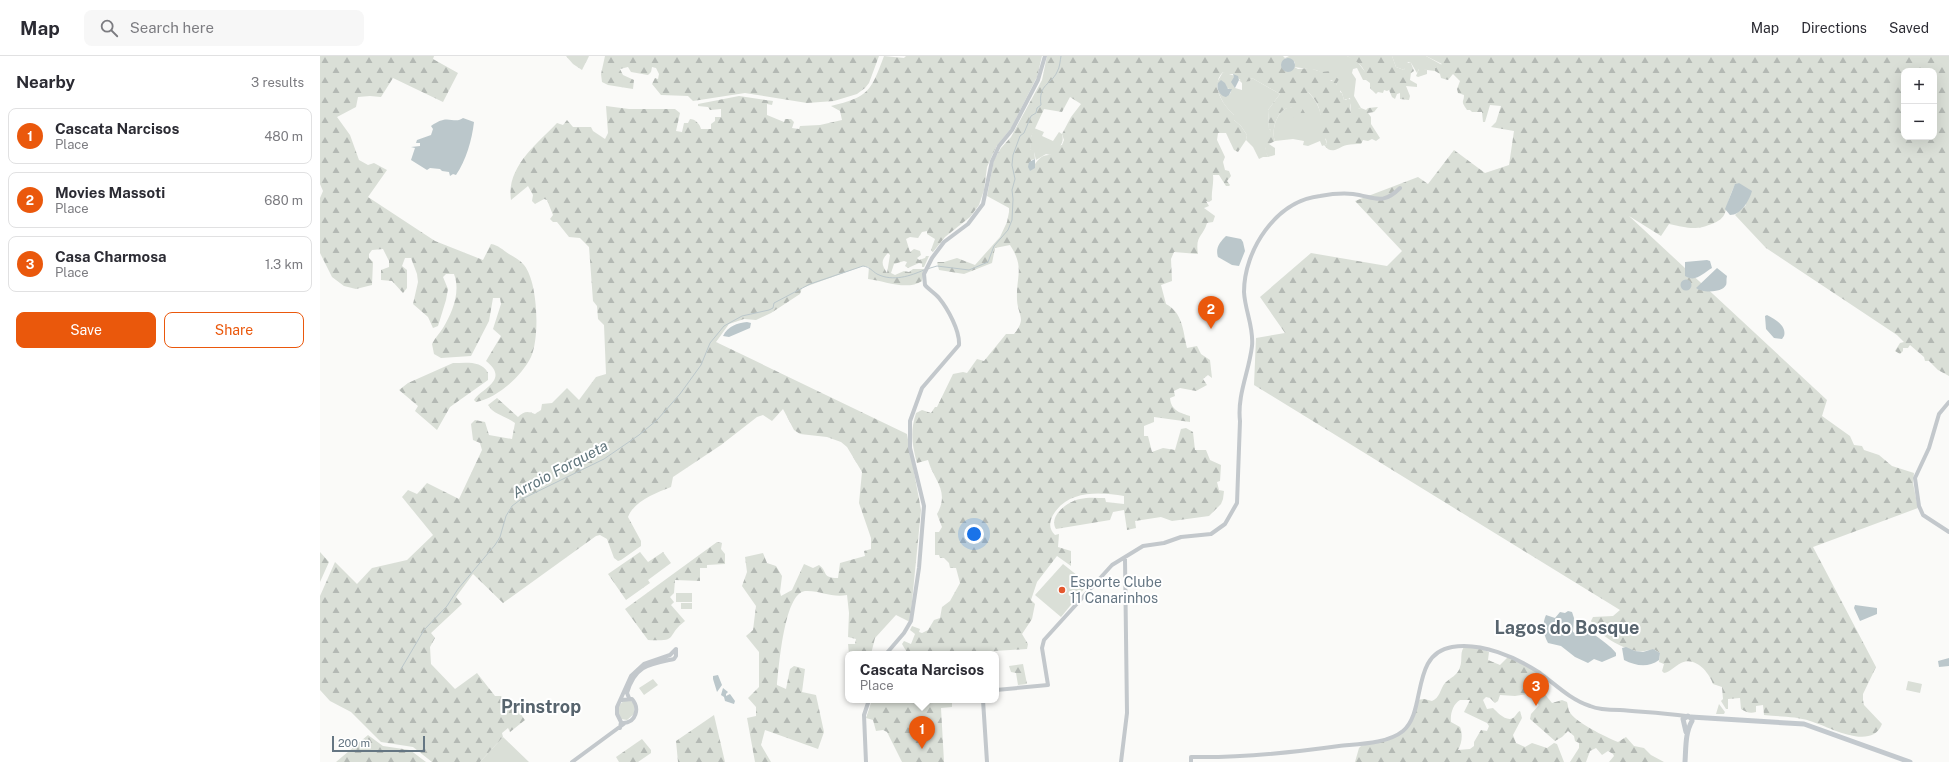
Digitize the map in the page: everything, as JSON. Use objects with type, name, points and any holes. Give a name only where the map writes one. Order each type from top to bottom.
[{"type":"main road","points":[[1706,717],[1714,713]]},
{"type":"main road","points":[[1685,762],[1688,720],[1706,717],[1804,724],[1910,762]]},
{"type":"street","points":[[889,651],[904,633],[911,621],[919,568],[924,506],[910,448],[910,421],[922,388],[958,344],[959,339],[953,323],[939,298],[925,285],[924,274],[927,265],[944,242],[968,224],[979,211],[985,197],[992,161],[997,150],[1012,130],[1038,80],[1045,56]]},
{"type":"street","points":[[999,690],[1048,685],[1042,648],[1044,640],[1102,574],[1115,563],[1143,546],[1164,543],[1181,537],[1211,534],[1224,524],[1235,509],[1238,488],[1239,407],[1252,344],[1251,322],[1245,296],[1245,286],[1254,250],[1263,233],[1288,209],[1305,199],[1344,194],[1382,200],[1391,196],[1400,188]]},
{"type":"street","points":[[1949,402],[1939,414],[1929,448],[1914,482],[1919,506],[1923,515],[1949,532]]},
{"type":"street","points":[[1121,762],[1127,713],[1125,558]]},
{"type":"street","points":[[1191,760],[1297,752],[1366,743],[1394,736],[1406,729],[1412,720],[1421,678],[1430,662],[1440,652],[1454,646],[1477,647],[1519,661],[1577,700],[1592,707],[1676,714],[1688,720]]},
{"type":"street","points":[[676,649],[676,656],[674,659],[651,664],[635,676],[627,693],[629,698],[636,704],[636,711],[632,720],[623,722],[617,710],[628,681],[635,671],[650,660],[668,656],[676,649]]},
{"type":"street","points":[[622,700],[629,698]]},
{"type":"street","points":[[866,762],[864,716],[868,703]]},
{"type":"street","points":[[982,703],[987,762]]},
{"type":"street","points":[[572,762],[620,728],[623,722]]},
{"type":"green space","points":[[320,56],[434,56],[433,59],[458,73],[443,102],[393,78],[381,97],[358,97],[356,107],[337,117],[350,135],[359,160],[368,165],[374,163],[387,170],[368,197],[435,241],[483,260],[491,244],[494,245],[521,262],[529,273],[535,296],[536,310],[536,337],[531,357],[527,365],[508,386],[484,400],[476,402],[474,400],[495,379],[493,368],[486,361],[501,336],[493,329],[501,304],[500,298],[493,298],[489,321],[471,356],[441,358],[434,354],[432,344],[443,328],[452,309],[456,295],[456,281],[454,274],[446,274],[443,277],[448,289],[446,300],[438,326],[433,328],[428,317],[413,304],[418,282],[417,274],[411,258],[405,258],[402,266],[407,270],[407,288],[403,293],[392,281],[381,280],[381,270],[389,267],[389,261],[383,249],[372,250],[369,254],[369,258],[373,262],[372,285],[356,289],[344,286],[332,277],[320,253],[320,198],[323,191],[320,184]]},
{"type":"green space","points":[[566,56],[589,56],[582,70],[573,64]]},
{"type":"green space","points":[[605,56],[879,56],[869,83],[857,94],[834,101],[807,103],[745,93],[693,101],[688,96],[661,95],[652,84],[655,78],[658,79],[659,74],[656,68],[652,67],[651,72],[648,75],[631,72],[628,67],[620,69],[623,75],[634,80],[633,89],[608,85],[602,82],[601,74]]},
{"type":"green space","points":[[884,56],[904,58],[906,56],[1042,56],[1037,77],[1011,128],[996,147],[987,167],[984,190],[979,205],[970,217],[945,237],[933,252],[931,250],[935,239],[927,234],[927,231],[922,232],[918,238],[910,237],[906,239],[910,252],[914,249],[920,251],[921,255],[917,258],[919,260],[929,256],[924,267],[922,267],[922,264],[919,263],[908,268],[905,266],[907,262],[904,261],[894,264],[891,273],[895,275],[904,271],[909,272],[913,269],[924,269],[922,281],[916,284],[903,285],[868,279],[869,267],[863,266],[802,288],[800,294],[771,313],[756,320],[744,319],[729,324],[716,342],[907,434],[921,510],[910,622],[896,615],[875,638],[872,651],[849,651],[848,644],[855,644],[856,639],[848,637],[849,613],[847,595],[836,596],[805,591],[798,595],[792,604],[787,617],[781,648],[777,685],[786,689],[790,669],[794,666],[805,669],[802,692],[816,695],[824,732],[818,749],[765,730],[761,745],[771,762],[755,762],[747,718],[756,716],[756,707],[748,698],[759,687],[759,652],[746,636],[753,630],[756,606],[742,586],[747,572],[745,557],[763,553],[767,563],[776,566],[782,576],[781,596],[792,590],[804,564],[813,568],[819,565],[829,577],[838,578],[840,563],[865,556],[864,551],[871,549],[871,538],[859,503],[862,472],[847,447],[841,442],[827,437],[800,434],[794,430],[783,409],[772,421],[763,415],[757,417],[721,445],[673,477],[671,487],[646,498],[635,506],[628,517],[641,541],[641,546],[621,560],[618,561],[614,558],[607,539],[600,535],[596,536],[503,603],[473,574],[456,597],[462,604],[431,633],[435,638],[430,647],[431,664],[455,689],[477,673],[495,696],[501,696],[510,709],[515,706],[525,720],[510,732],[508,728],[502,733],[503,737],[480,762],[432,762],[413,747],[381,742],[351,712],[330,701],[320,690],[320,596],[335,562],[357,584],[372,568],[407,560],[433,535],[402,497],[408,490],[417,494],[427,483],[459,499],[482,450],[480,443],[473,440],[471,424],[475,420],[485,422],[489,435],[512,439],[515,423],[493,411],[488,405],[497,398],[518,417],[526,412],[535,414],[541,410],[542,404],[552,403],[567,388],[579,400],[596,377],[606,374],[604,325],[598,319],[597,306],[593,301],[589,247],[580,238],[569,237],[557,222],[553,222],[550,219],[553,215],[547,200],[544,199],[535,204],[532,201],[533,195],[528,186],[511,200],[513,177],[518,167],[532,148],[557,123],[563,125],[567,120],[573,127],[591,127],[593,131],[605,139],[608,133],[606,106],[629,109],[675,109],[680,113],[676,131],[682,132],[684,123],[688,123],[690,119],[697,122],[701,129],[711,129],[711,124],[715,121],[715,117],[721,117],[721,109],[710,110],[708,107],[698,106],[698,104],[739,96],[773,101],[772,105],[767,104],[767,115],[784,122],[785,119],[791,119],[794,122],[792,128],[799,129],[800,126],[820,125],[842,120],[840,111],[831,106],[844,103],[861,95],[872,85]],"holes":[[[888,253],[890,255],[887,273],[883,262]]]},
{"type":"green space","points":[[1047,56],[1283,56],[1286,59],[1282,63],[1282,68],[1292,70],[1294,67],[1298,69],[1309,68],[1322,72],[1330,71],[1330,80],[1332,81],[1335,77],[1339,79],[1336,85],[1341,86],[1340,92],[1342,93],[1344,100],[1348,98],[1352,101],[1350,105],[1351,114],[1358,114],[1358,109],[1361,108],[1366,110],[1368,108],[1378,107],[1374,112],[1368,113],[1371,117],[1371,124],[1380,138],[1376,141],[1372,139],[1368,141],[1363,140],[1361,144],[1352,144],[1335,150],[1330,150],[1324,145],[1327,144],[1326,139],[1322,137],[1319,108],[1308,92],[1305,105],[1301,106],[1306,115],[1300,118],[1293,117],[1292,111],[1294,107],[1285,109],[1279,115],[1274,128],[1275,141],[1269,144],[1275,148],[1275,155],[1268,157],[1266,153],[1266,146],[1263,143],[1271,130],[1269,129],[1268,110],[1280,94],[1252,78],[1250,81],[1243,82],[1233,74],[1226,74],[1223,72],[1219,77],[1219,94],[1225,105],[1234,115],[1234,120],[1241,126],[1247,135],[1246,140],[1238,152],[1234,150],[1226,133],[1218,133],[1217,140],[1225,157],[1223,162],[1225,170],[1229,171],[1231,176],[1227,181],[1230,185],[1226,186],[1219,175],[1213,175],[1212,200],[1209,202],[1206,201],[1209,206],[1204,208],[1215,216],[1213,222],[1207,223],[1198,240],[1198,254],[1174,252],[1171,259],[1172,281],[1161,285],[1166,304],[1176,312],[1179,317],[1187,348],[1197,346],[1201,354],[1210,360],[1212,378],[1208,375],[1203,379],[1207,385],[1196,391],[1180,388],[1174,391],[1175,396],[1170,398],[1174,409],[1190,416],[1190,422],[1154,417],[1154,422],[1144,426],[1144,436],[1148,436],[1152,452],[1163,448],[1175,450],[1181,429],[1186,428],[1193,432],[1195,450],[1206,450],[1210,460],[1221,465],[1220,481],[1217,482],[1219,490],[1224,491],[1221,504],[1209,516],[1172,521],[1161,517],[1135,521],[1136,528],[1127,530],[1124,510],[1113,512],[1110,520],[1056,529],[1054,524],[1057,514],[1065,506],[1075,500],[1083,498],[1105,498],[1106,502],[1124,504],[1124,496],[1095,494],[1075,497],[1059,507],[1053,515],[1050,526],[1055,535],[1059,534],[1058,547],[1071,551],[1071,566],[1057,556],[1037,582],[1031,600],[1035,604],[1032,619],[1022,634],[1028,644],[1027,649],[995,651],[906,651],[902,644],[904,641],[911,644],[915,634],[910,630],[912,626],[920,629],[919,632],[922,633],[928,630],[934,620],[940,618],[942,607],[950,601],[960,583],[956,568],[950,568],[949,563],[944,558],[940,558],[939,555],[935,555],[935,532],[939,532],[942,527],[937,514],[941,506],[942,499],[940,486],[928,460],[917,463],[912,438],[916,413],[922,410],[931,413],[935,407],[937,407],[953,374],[963,372],[967,373],[977,359],[984,361],[1006,334],[1014,334],[1018,329],[1021,320],[1017,300],[1019,266],[1015,253],[1010,245],[995,248],[992,263],[964,274],[939,270],[937,262],[944,262],[957,258],[975,265],[1000,237],[1007,222],[1009,208],[987,196],[994,160],[1001,148],[1011,137],[1042,80]],"holes":[[[1070,97],[1081,104],[1071,117],[1062,134],[1064,140],[1062,145],[1056,146],[1050,155],[1040,158],[1030,171],[1031,160],[1035,159],[1034,151],[1030,149],[1031,143],[1035,143],[1037,140],[1031,137],[1044,109],[1062,112]]]},
{"type":"green space","points":[[1289,56],[1347,56],[1356,60],[1366,73],[1366,80],[1363,80],[1357,68],[1353,69],[1352,73],[1356,79],[1354,96],[1361,108],[1358,109],[1358,114],[1351,114],[1350,98],[1344,100],[1342,93],[1336,85],[1338,81],[1330,80],[1329,76],[1316,70],[1294,67],[1295,62],[1285,58]]},
{"type":"green space","points":[[1347,56],[1392,56],[1396,67],[1404,70],[1406,63],[1411,63],[1414,71],[1411,73],[1410,80],[1417,84],[1417,87],[1406,86],[1410,96],[1409,100],[1400,99],[1400,93],[1397,94],[1395,99],[1392,97],[1389,90],[1384,90],[1383,93],[1378,92],[1376,94],[1370,88],[1370,83],[1366,80],[1365,72],[1361,65]]},
{"type":"green space","points":[[1392,56],[1426,56],[1442,65],[1435,68],[1435,71],[1419,69],[1417,73],[1411,63],[1408,62],[1404,70],[1396,67]]},
{"type":"green space","points":[[1426,56],[1949,56],[1949,376],[1938,370],[1929,361],[1925,361],[1924,357],[1910,345],[1908,348],[1903,348],[1903,351],[1900,354],[1895,351],[1900,343],[1904,342],[1897,335],[1766,248],[1735,215],[1746,205],[1739,183],[1733,188],[1725,213],[1721,219],[1708,226],[1692,228],[1669,224],[1661,236],[1629,216],[1827,400],[1822,416],[1850,436],[1854,445],[1862,446],[1864,450],[1879,455],[1892,466],[1914,473],[1913,483],[1918,508],[1813,547],[1876,667],[1863,694],[1863,700],[1864,705],[1882,724],[1876,732],[1869,736],[1859,737],[1838,732],[1805,719],[1764,715],[1763,705],[1756,706],[1756,712],[1748,712],[1741,709],[1740,698],[1728,699],[1728,709],[1726,709],[1721,701],[1723,699],[1722,687],[1713,684],[1701,666],[1696,663],[1686,661],[1664,673],[1662,671],[1664,664],[1659,662],[1660,653],[1655,650],[1631,650],[1618,644],[1604,636],[1591,621],[1593,617],[1613,616],[1620,610],[1254,385],[1256,338],[1285,333],[1260,297],[1311,253],[1387,266],[1402,251],[1355,201],[1418,177],[1428,184],[1454,150],[1485,173],[1509,165],[1514,131],[1491,127],[1496,122],[1501,106],[1490,105],[1485,122],[1483,122],[1482,112],[1472,112],[1467,110],[1464,105],[1464,95],[1458,93],[1457,89],[1460,81],[1453,74],[1448,80],[1441,78],[1440,74],[1435,71],[1435,68],[1442,64]]},
{"type":"green space","points":[[1421,68],[1427,70],[1427,74],[1418,77],[1416,76]]},
{"type":"green space","points":[[1223,72],[1235,76],[1235,88],[1242,90],[1242,83],[1239,80],[1250,81],[1252,78],[1280,94],[1268,110],[1269,129],[1271,130],[1266,146],[1268,157],[1259,159],[1253,147],[1246,140],[1247,135],[1241,126],[1234,120],[1234,115],[1226,107],[1222,100],[1218,90],[1220,93],[1229,95],[1231,92],[1229,89],[1218,83],[1217,86],[1216,84]]},
{"type":"green space","points":[[1308,92],[1320,110],[1327,144],[1322,146],[1320,141],[1308,146],[1303,145],[1304,141],[1293,139],[1275,141],[1274,128],[1279,115],[1285,109],[1300,105]]},
{"type":"green space","points":[[1034,128],[1044,132],[1042,136],[1053,141],[1059,132],[1062,134],[1063,138],[1062,144],[1050,155],[1046,154],[1036,160],[1034,152],[1030,149],[1031,137]]},
{"type":"green space","points":[[453,363],[473,363],[482,366],[488,373],[488,380],[450,407],[437,430],[415,411],[418,406],[399,390],[408,383]]},
{"type":"green space","points":[[717,542],[722,543],[721,549],[725,554],[725,564],[707,565],[707,568],[700,568],[700,581],[675,580],[674,593],[670,597],[674,602],[671,605],[685,621],[668,639],[648,640],[625,609]]},
{"type":"green space","points":[[320,552],[329,562],[320,582]]},
{"type":"green space","points":[[640,552],[648,562],[663,552],[671,563],[648,580],[650,583],[626,600],[608,574]]},
{"type":"green space","name":"Esporte Clube 11 Canarinhos","points":[[1063,564],[1088,584],[1061,617],[1035,595]]},
{"type":"green space","points":[[676,593],[692,593],[692,602],[676,602]]},
{"type":"green space","points":[[681,603],[692,603],[692,609],[681,609]]},
{"type":"green space","points":[[1465,646],[1477,647],[1489,652],[1488,660],[1500,665],[1508,657],[1519,661],[1544,677],[1536,679],[1531,688],[1544,693],[1552,703],[1562,700],[1567,702],[1569,711],[1577,720],[1618,742],[1626,737],[1634,746],[1644,748],[1651,755],[1664,762],[1609,762],[1614,756],[1613,754],[1608,751],[1602,755],[1596,748],[1590,751],[1586,762],[1570,762],[1579,748],[1579,743],[1575,741],[1574,736],[1568,731],[1555,741],[1530,719],[1531,714],[1539,705],[1527,694],[1515,696],[1500,695],[1498,701],[1495,703],[1490,698],[1486,697],[1483,700],[1487,709],[1493,708],[1507,719],[1513,718],[1520,711],[1522,718],[1513,735],[1516,743],[1525,747],[1532,743],[1547,748],[1554,743],[1557,744],[1564,762],[1355,762],[1361,746],[1401,733],[1409,725],[1417,700],[1424,699],[1432,701],[1437,698],[1443,685],[1459,670],[1463,648]],"holes":[[[1460,700],[1470,700],[1464,712],[1487,723],[1489,726],[1487,731],[1481,730],[1474,742],[1474,746],[1470,749],[1458,750],[1462,733],[1460,727],[1451,722],[1451,716],[1454,707]]]},
{"type":"green space","points":[[1023,664],[1027,684],[1018,685],[1016,673],[1011,672],[1009,666]]},
{"type":"green space","points":[[653,679],[658,685],[644,695],[639,688]]},
{"type":"green space","points":[[1908,681],[1922,684],[1920,693],[1906,690]]},
{"type":"green space","points":[[624,701],[631,701],[634,704],[634,714],[627,720],[621,719],[618,712],[620,705]]},
{"type":"green space","points":[[871,703],[952,703],[952,707],[941,708],[944,762],[902,762],[887,732],[883,730],[876,731],[873,720],[866,718]]},
{"type":"green space","points":[[1719,704],[1725,712],[1724,714],[1716,714]]},
{"type":"green space","points":[[714,715],[725,762],[678,762],[676,741]]},
{"type":"green space","points":[[368,735],[383,746],[410,750],[426,762],[336,762]]},
{"type":"green space","points":[[503,737],[529,762],[480,762]]},
{"type":"green space","points":[[642,739],[651,750],[651,753],[638,762],[619,762],[616,757]]},
{"type":"shaded area","points":[[1288,58],[1293,60],[1295,65],[1293,70],[1288,72],[1283,70],[1281,65],[1283,60]]},
{"type":"shaded area","points":[[1233,74],[1238,76],[1239,80],[1235,88],[1231,82],[1234,77]]},
{"type":"shaded area","points":[[1221,80],[1225,83],[1228,89],[1232,89],[1226,97],[1220,94],[1218,90],[1218,83]]},
{"type":"shaded area","points":[[463,118],[474,122],[468,150],[456,175],[453,174],[450,176],[449,172],[442,171],[440,169],[430,168],[427,170],[411,160],[415,148],[411,147],[420,146],[420,143],[416,143],[417,140],[431,135],[433,129],[431,126],[443,120],[458,120]]},
{"type":"shaded area","points":[[1035,159],[1035,168],[1030,171],[1028,167],[1029,162]]},
{"type":"shaded area","points":[[1739,183],[1752,191],[1747,203],[1741,210],[1738,213],[1730,215],[1725,209],[1735,184]]},
{"type":"shaded area","points":[[1226,236],[1241,239],[1243,242],[1245,251],[1239,266],[1232,265],[1218,257],[1218,248]]},
{"type":"shaded area","points":[[1710,261],[1712,268],[1696,278],[1689,278],[1685,276],[1685,262]]},
{"type":"shaded area","points":[[1717,268],[1727,276],[1724,288],[1716,291],[1703,291],[1696,288]]},
{"type":"shaded area","points":[[1684,280],[1688,280],[1690,281],[1690,289],[1684,290],[1681,287],[1681,283]]},
{"type":"shaded area","points":[[1767,315],[1777,321],[1784,329],[1784,336],[1782,339],[1774,338],[1766,329],[1765,316]]},
{"type":"shaded area","points":[[747,322],[751,323],[750,328],[729,337],[723,336],[727,330],[733,326]]},
{"type":"shaded area","points":[[1855,605],[1877,608],[1877,614],[1860,621],[1854,608]]},
{"type":"shaded area","points":[[1568,611],[1572,612],[1574,618],[1573,632],[1578,635],[1587,632],[1594,635],[1611,648],[1616,653],[1616,656],[1602,662],[1594,659],[1588,663],[1575,657],[1561,646],[1548,643],[1544,629],[1546,615],[1555,618],[1560,612],[1565,613]]},
{"type":"shaded area","points":[[1626,647],[1635,651],[1643,652],[1653,649],[1660,653],[1659,660],[1655,663],[1646,665],[1637,665],[1628,662],[1624,660],[1622,648]]},
{"type":"shaded area","points":[[1949,658],[1949,666],[1939,667],[1938,661]]},
{"type":"shaded area","points":[[718,675],[722,685],[717,692],[713,676]]},
{"type":"shaded area","points":[[723,688],[728,692],[726,696],[730,694],[735,701],[734,704],[725,701],[724,697],[721,695]]},
{"type":"waterway","name":"Arroio Forqueta","points":[[927,269],[937,266],[969,270],[988,262],[994,246],[1008,230],[1012,220],[1012,190],[1015,179],[1012,165],[1013,155],[1020,136],[1024,133],[1031,116],[1036,113],[1037,108],[1041,105],[1041,93],[1043,89],[1058,70],[1061,56]]},
{"type":"waterway","name":"Arroio Forqueta","points":[[401,669],[424,630],[447,606],[458,589],[495,545],[500,537],[506,516],[512,506],[520,500],[604,459],[639,435],[657,420],[680,394],[701,365],[710,343],[724,326],[742,316],[769,310],[773,308],[774,303],[810,284],[863,266],[869,268],[877,274],[889,278],[907,276],[924,270]]},
{"type":"place","name":"Movies Massoti","points":[[1211,329]]},
{"type":"place","name":"Esporte Clube 11 Canarinhos","points":[[1062,590]]},
{"type":"place","name":"Casa Charmosa","points":[[1536,706]]},
{"type":"place","name":"Cascata Narcisos","points":[[922,749]]},
{"type":"district","name":"Lagos do Bosque","points":[[1567,627]]},
{"type":"district","name":"Prinstrop","points":[[541,706]]}]
